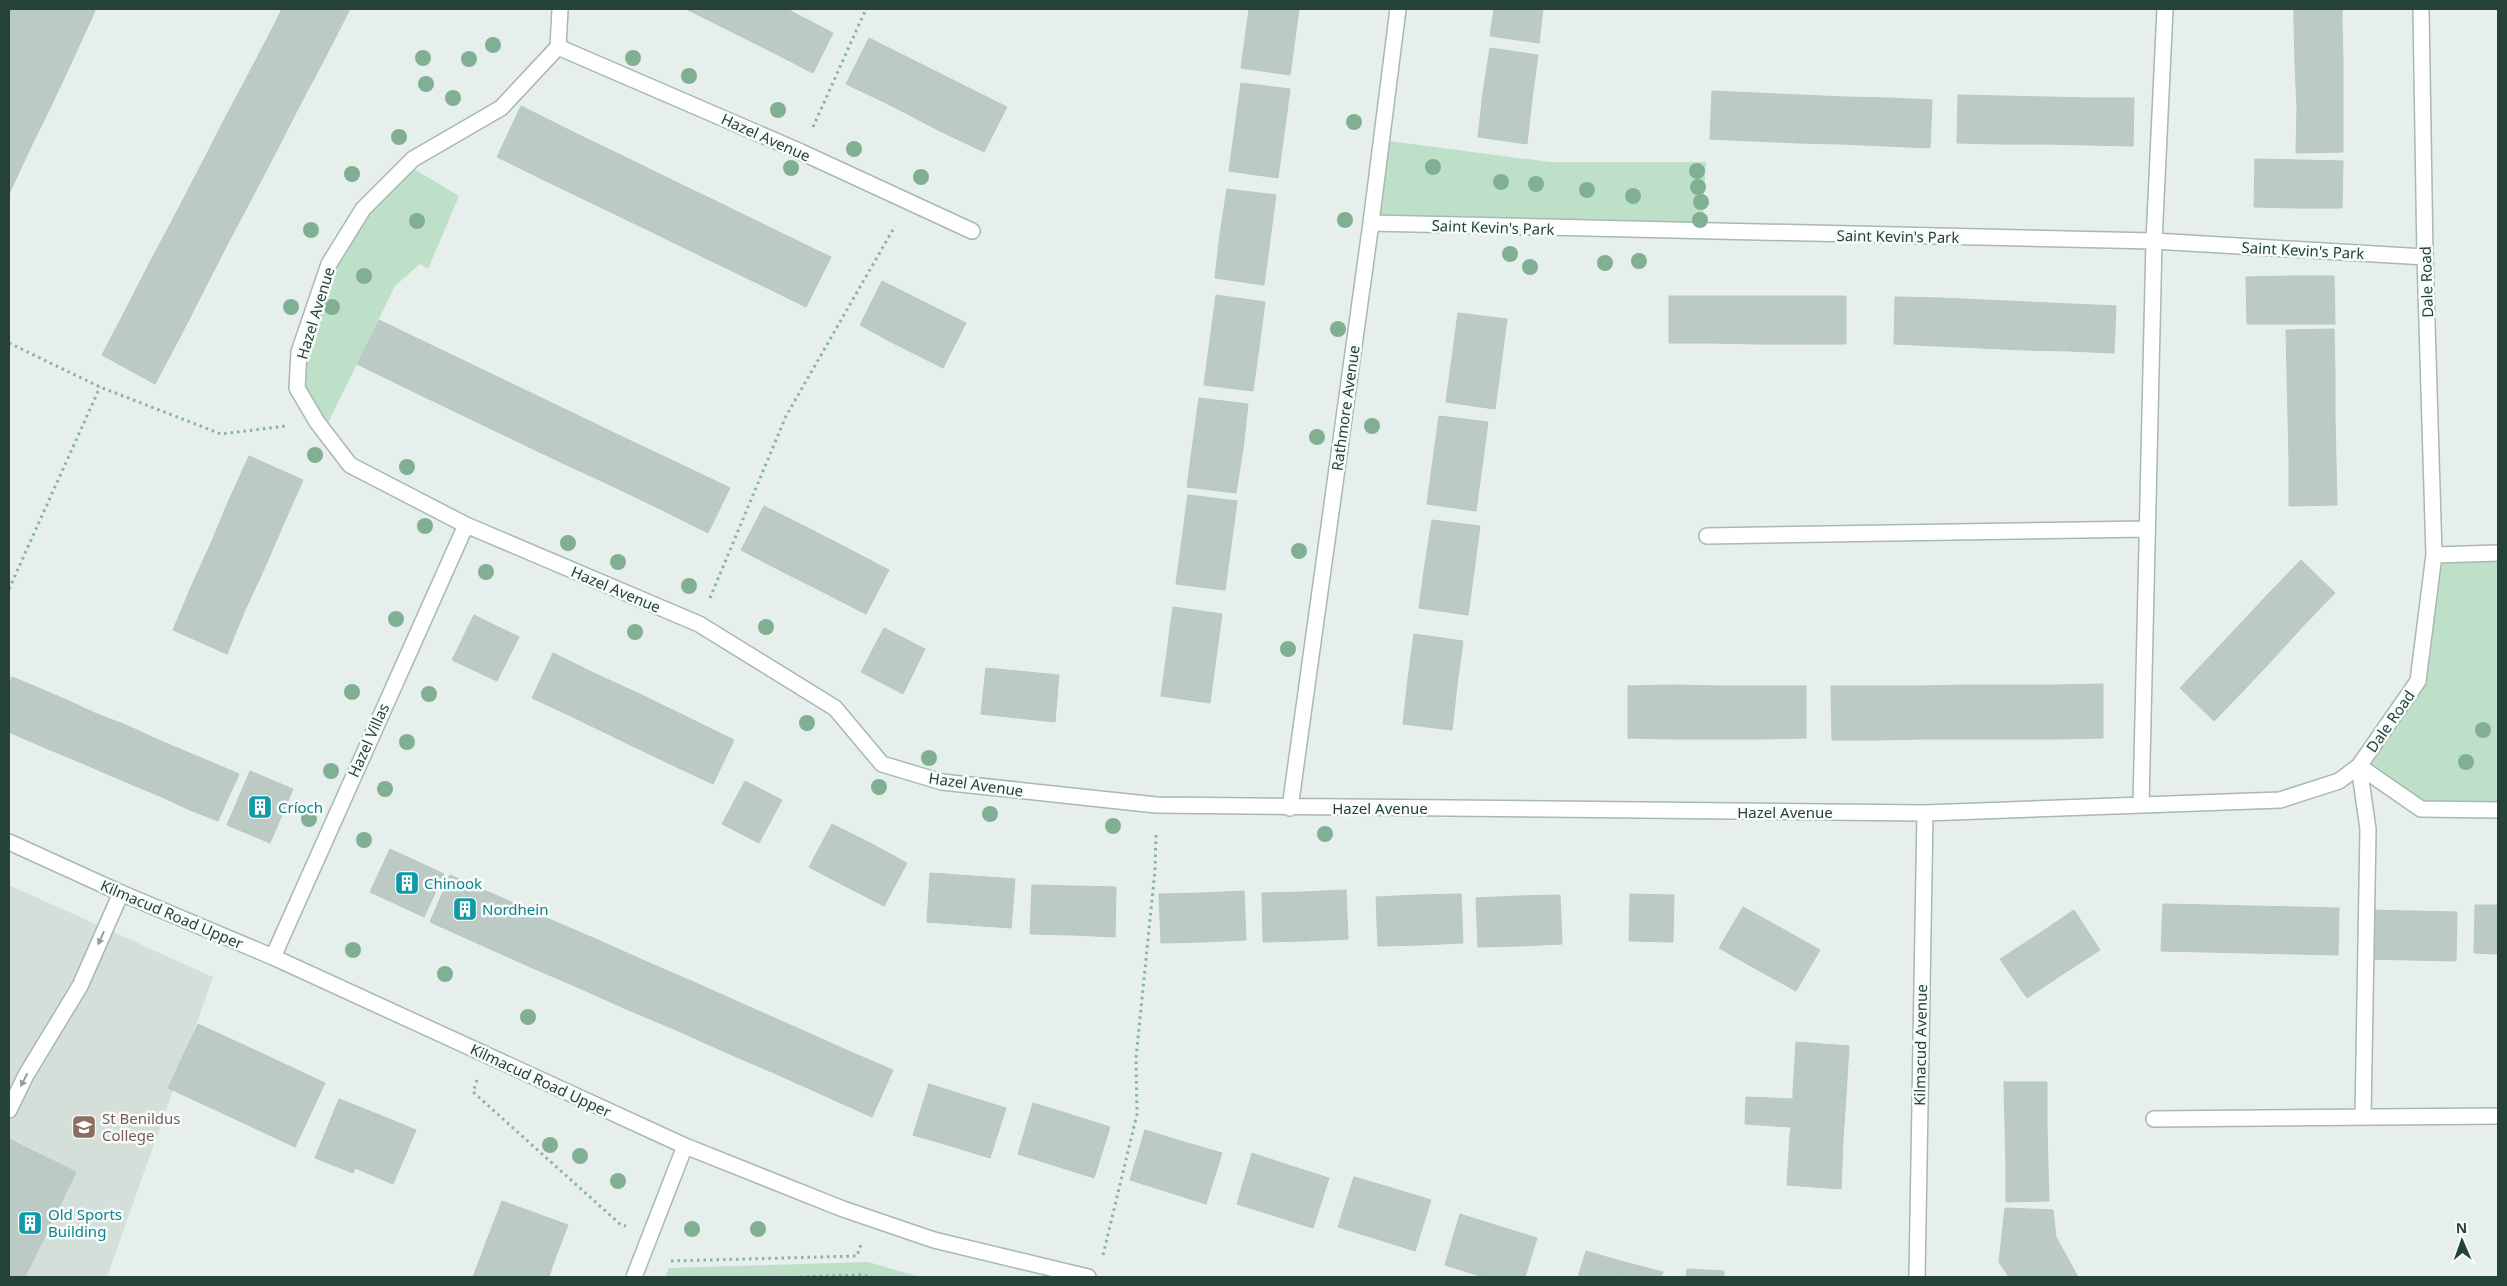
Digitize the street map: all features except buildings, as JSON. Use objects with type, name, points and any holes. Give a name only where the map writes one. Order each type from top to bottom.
[{"type":"street","points":[[558,47],[560,9]]},
{"type":"street","name":"Rathmore Avenue","points":[[1290,808],[1371,223],[1398,9]]},
{"type":"street","points":[[2141,805],[2154,241],[2165,9]]},
{"type":"street","name":"Dale Road","points":[[2141,805],[2280,800],[2339,781],[2359,766],[2418,681],[2434,555],[2425,257],[2421,9]]},
{"type":"street","name":"Hazel Avenue","points":[[972,231],[801,152],[558,47],[501,108],[413,159],[364,209],[329,264],[299,352],[297,388],[317,422],[350,465],[466,525],[699,624],[835,708],[882,764],[942,782],[1156,805],[1290,808],[1924,813],[2141,805]]},
{"type":"street","name":"Saint Kevin's Park","points":[[1371,223],[2154,241],[2425,257]]},
{"type":"street","name":"Hazel Villas","points":[[272,956],[466,525]]},
{"type":"street","points":[[1707,536],[2147,529]]},
{"type":"street","points":[[2434,555],[2498,553]]},
{"type":"street","points":[[2359,766],[2368,829],[2363,1117]]},
{"type":"street","name":"Dale Road","points":[[2359,766],[2420,808],[2498,810]]},
{"type":"street","name":"Kilmacud Avenue","points":[[1916,1277],[1924,813]]},
{"type":"street","name":"Kilmacud Road Upper","points":[[9,842],[122,893],[272,956],[685,1146],[869,1218],[934,1240],[1088,1277]]},
{"type":"street","points":[[9,1110],[26,1075],[80,986],[122,893]]},
{"type":"street","points":[[2154,1119],[2498,1116]]},
{"type":"street","points":[[634,1277],[685,1146]]},
{"type":"path","points":[[801,152],[866,9]]},
{"type":"path","points":[[699,624],[786,416],[908,203]]},
{"type":"path","points":[[9,343],[100,387],[221,434],[317,422]]},
{"type":"path","points":[[9,589],[100,387]]},
{"type":"path","points":[[1102,1258],[1137,1114],[1136,1058],[1155,870],[1156,805]]},
{"type":"path","points":[[488,1055],[473,1092],[620,1224],[649,1236]]},
{"type":"path","points":[[642,1253],[664,1261],[857,1256],[869,1218]]},
{"type":"path","points":[[800,1277],[860,1275],[872,1277]]},
{"type":"shaded area","name":"St Benildus College","points":[[9,885],[213,977],[107,1277],[9,1277]]},
{"type":"green space","points":[[1381,140],[1550,162],[1706,162],[1702,231],[1371,223]]},
{"type":"green space","points":[[407,165],[459,196],[428,269],[420,264],[395,286],[324,431],[297,388],[329,264]]},
{"type":"green space","points":[[2498,554],[2498,809],[2421,809],[2359,766],[2418,681],[2435,556]]},
{"type":"green space","points":[[868,1262],[920,1277],[665,1277],[669,1268]]},
{"type":"place","name":"Críoch","points":[[260,807]]},
{"type":"place","name":"Chinook","points":[[407,883]]},
{"type":"place","name":"Nordhein","points":[[465,909]]},
{"type":"place","name":"St Benildus College","points":[[84,1127]]},
{"type":"place","name":"Old Sports Building","points":[[30,1223]]}]
